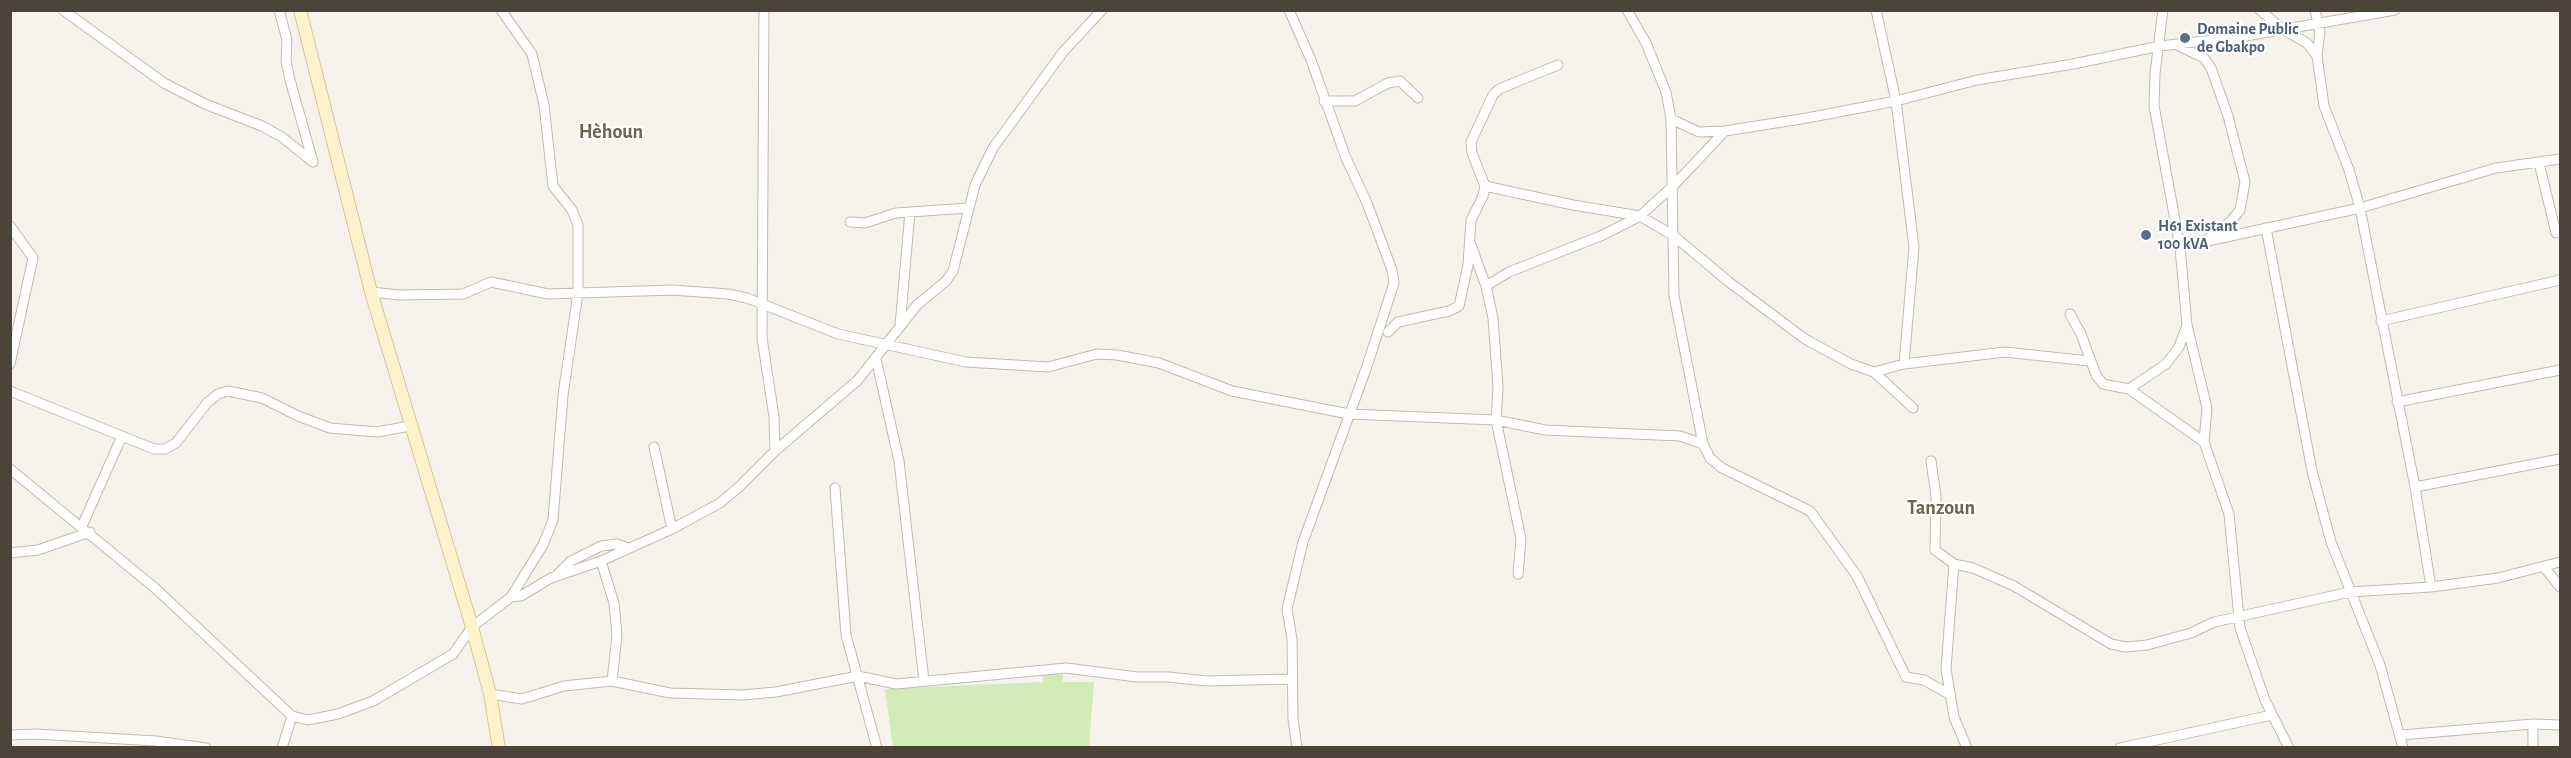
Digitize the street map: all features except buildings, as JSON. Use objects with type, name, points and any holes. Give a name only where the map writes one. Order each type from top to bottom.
[{"type":"main road","points":[[300,10],[371,292],[472,627],[490,694],[499,747]]},
{"type":"street","points":[[63,10],[164,83],[206,104],[262,126],[282,137],[313,162],[290,80],[286,61],[287,40],[279,10]]},
{"type":"street","points":[[10,469],[156,588],[292,716],[308,720],[338,714],[373,701],[453,654],[472,627],[511,597],[543,545],[553,520],[563,395],[578,293],[578,225],[572,210],[553,186],[547,123],[532,54],[501,10]]},
{"type":"street","points":[[764,10],[762,338],[774,417],[775,451]]},
{"type":"street","points":[[511,597],[521,596],[556,577],[601,561],[672,529],[720,503],[775,451],[858,380],[888,345],[917,305],[940,287],[953,271],[975,185],[993,148],[1063,52],[1102,10]]},
{"type":"street","points":[[1289,10],[1311,60],[1346,158],[1367,203],[1392,270],[1394,283],[1303,542],[1290,593],[1287,609],[1292,639],[1292,679],[1297,747]]},
{"type":"street","points":[[1627,10],[1646,44],[1666,92],[1671,119],[1676,307],[1703,444],[1710,458],[1722,468],[1810,511],[1857,576],[1906,677],[1924,680],[1949,694]]},
{"type":"street","points":[[1876,10],[1896,100],[1914,247],[1904,364]]},
{"type":"street","points":[[2163,10],[2160,46],[2154,73],[2154,106],[2180,247],[2187,325],[2207,408],[2204,442],[2229,514],[2243,637],[2272,715],[2289,747]]},
{"type":"street","points":[[2260,10],[2282,29],[2302,39],[2317,56]]},
{"type":"street","points":[[2315,10],[2318,25],[2317,56],[2324,106],[2349,170],[2360,208],[2415,488],[2431,587]]},
{"type":"street","points":[[1671,119],[1700,132],[1725,131],[1896,100],[1977,80],[2073,64],[2160,46],[2318,25],[2395,10]]},
{"type":"street","points":[[2175,44],[2204,58],[2211,68],[2228,116],[2245,182],[2242,204],[2236,215],[2204,242]]},
{"type":"street","points":[[1388,333],[1398,322],[1449,311],[1459,306],[1468,265],[1471,220],[1483,196],[1485,186],[1472,153],[1471,142],[1493,95],[1512,81],[1558,65]]},
{"type":"street","points":[[1324,100],[1355,101],[1388,83],[1400,81],[1418,98]]},
{"type":"street","points":[[1486,286],[1509,272],[1603,235],[1640,216],[1674,185],[1725,131]]},
{"type":"street","points":[[2180,247],[2360,208],[2496,168],[2560,159]]},
{"type":"street","points":[[2539,162],[2556,233]]},
{"type":"street","points":[[1485,186],[1573,205],[1640,216],[1674,236],[1738,289],[1805,339],[1851,364],[1875,372],[1913,408]]},
{"type":"street","points":[[850,222],[865,223],[888,214],[968,208]]},
{"type":"street","points":[[900,327],[910,212]]},
{"type":"street","points":[[10,226],[33,258],[10,364]]},
{"type":"street","points":[[2266,228],[2281,321],[2312,471],[2331,542],[2380,665],[2403,747]]},
{"type":"street","points":[[1469,240],[1486,286],[1496,342],[1498,387],[1496,420],[1521,539],[1522,552],[1518,574]]},
{"type":"street","points":[[2381,321],[2560,280]]},
{"type":"street","points":[[371,292],[399,295],[463,294],[491,282],[548,294],[672,290],[728,294],[762,304],[838,334],[966,362],[1048,368],[1096,354],[1117,355],[1159,363],[1217,387],[1349,414],[1462,421],[1496,420],[1545,430],[1680,436],[1703,444]]},
{"type":"street","points":[[2070,314],[2081,333],[2089,361],[2103,384],[2112,388],[2129,389],[2204,442]]},
{"type":"street","points":[[2129,389],[2166,364],[2179,347],[2187,325]]},
{"type":"street","points":[[1875,372],[1904,364],[2005,352],[2089,361]]},
{"type":"street","points":[[876,359],[900,461],[924,681]]},
{"type":"street","points":[[2397,402],[2560,370]]},
{"type":"street","points":[[10,391],[154,449],[165,448],[182,437],[207,403],[218,394],[228,391],[262,398],[298,416],[330,428],[377,432],[410,426]]},
{"type":"street","points":[[10,553],[38,550],[86,529],[122,436]]},
{"type":"street","points":[[654,447],[672,529]]},
{"type":"street","points":[[2415,488],[2560,459]]},
{"type":"street","points":[[1931,460],[1936,495],[1935,550],[1954,564],[1973,568],[2014,586],[2091,633],[2118,645],[2147,645],[2191,633],[2214,622],[2350,592],[2431,587],[2498,578],[2560,562]]},
{"type":"street","points":[[834,488],[846,635],[877,747]]},
{"type":"street","points":[[556,577],[571,561],[601,546],[616,544],[628,548]]},
{"type":"street","points":[[601,561],[614,603],[617,635],[612,681]]},
{"type":"street","points":[[1954,564],[1952,615],[1946,644],[1949,694],[1954,717],[1967,747]]},
{"type":"street","points":[[2544,567],[2560,587]]},
{"type":"street","points":[[490,694],[522,699],[564,686],[612,681],[670,693],[743,694],[776,692],[858,676],[896,684],[1066,668],[1137,677],[1169,677],[1206,681],[1292,679]]},
{"type":"street","points":[[2120,747],[2272,715]]},
{"type":"street","points":[[277,747],[282,747],[292,716]]},
{"type":"street","points":[[2401,735],[2533,724],[2560,725]]},
{"type":"street","points":[[2533,724],[2534,747]]},
{"type":"street","points":[[10,735],[36,734],[156,741],[206,747]]},
{"type":"green space","points":[[1063,671],[1063,682],[1094,682],[1089,747],[893,747],[885,689],[1043,682],[1043,672]]},
{"type":"place","name":"Domaine Public de Gbakpo","points":[[2185,38]]},
{"type":"place","name":"H61 Existant 100 kVA","points":[[2146,235]]},
{"type":"district","name":"Hèhoun","points":[[611,132]]},
{"type":"district","name":"Tanzoun","points":[[1941,508]]}]
